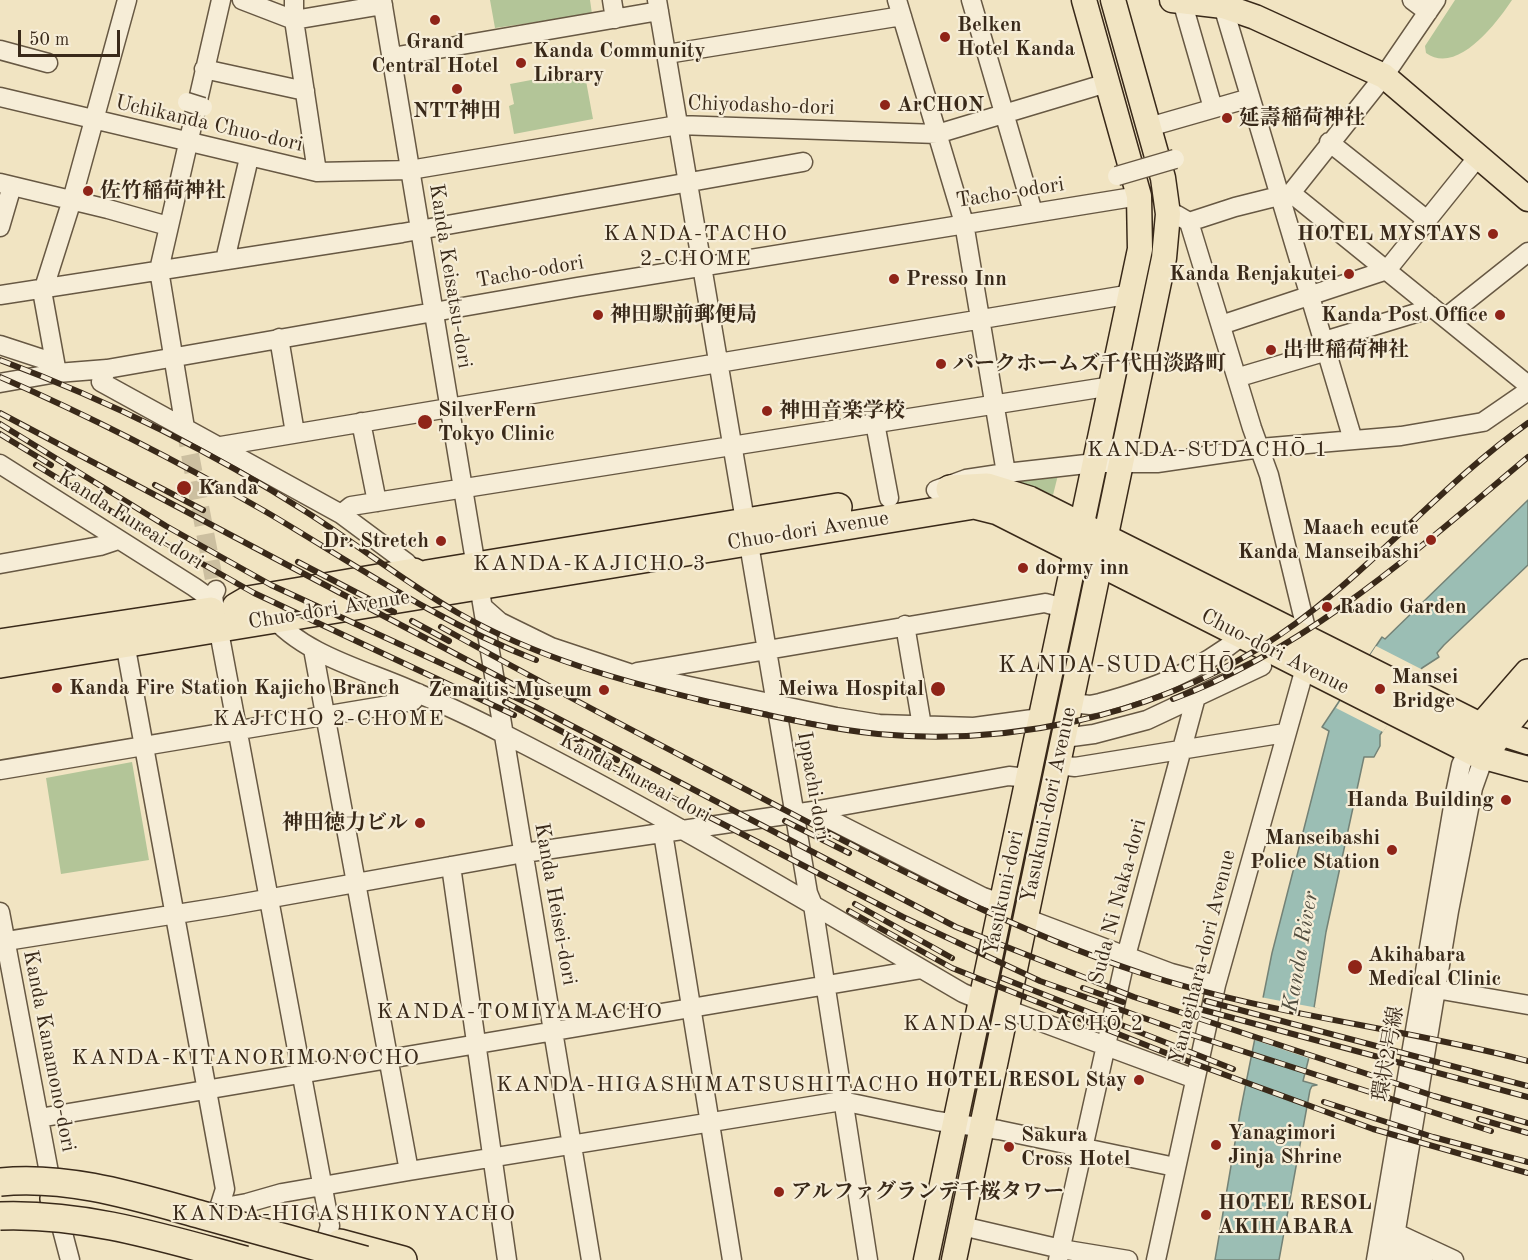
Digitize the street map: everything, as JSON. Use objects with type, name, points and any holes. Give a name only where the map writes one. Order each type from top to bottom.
[{"type":"highway","name":"Chuo-dori Avenue","points":[[0,664],[220,609],[269,613],[479,586],[747,532],[889,498],[936,490],[973,487],[1000,489],[1029,500],[1079,539]]},
{"type":"highway","name":"Chuo-dori Avenue","points":[[747,532],[974,505],[998,511],[1079,539],[1309,641],[1353,677],[1483,742]]},
{"type":"highway","name":"Chuo-dori Avenue","points":[[1104,551],[1242,636],[1305,668],[1353,677]]},
{"type":"highway","name":"Chuo-dori Avenue","points":[[269,613],[411,586],[418,573],[479,586]]},
{"type":"highway","points":[[220,609],[248,600],[418,573]]},
{"type":"highway","name":"Chuo-dori Avenue","points":[[0,643],[123,634]]},
{"type":"highway","points":[[1483,742],[1528,673]]},
{"type":"highway","points":[[1483,742],[1528,698]]},
{"type":"highway","points":[[0,1174],[49,1171],[87,1176],[219,1208],[403,1260]]},
{"type":"highway","points":[[0,1182],[62,1183],[103,1190],[365,1260]]},
{"type":"highway","points":[[158,1193],[226,1237],[303,1260]]},
{"type":"highway","points":[[54,1199],[123,1221],[157,1239],[174,1253]]},
{"type":"highway","points":[[0,1201],[43,1200],[111,1209],[174,1227],[256,1260]]},
{"type":"highway","points":[[0,1216],[43,1216],[113,1225],[244,1260]]},
{"type":"highway","points":[[0,1226],[62,1227],[202,1260]]},
{"type":"main road","points":[[1079,539],[1140,249],[1139,196],[1084,0]]},
{"type":"main road","name":"Yasukuni-dori Avenue","points":[[954,1260],[1123,463],[1164,258],[1179,218],[1163,178],[1113,0]]},
{"type":"main road","points":[[1177,1],[1216,3],[1254,17],[1384,76],[1477,158],[1528,199]]},
{"type":"main road","name":"Yasukuni-dori","points":[[926,1260],[1079,539]]},
{"type":"main road","name":"Chuo-dori Avenue","points":[[1483,742],[1528,742]]},
{"type":"main road","name":"Chuo-dori Avenue","points":[[1483,742],[1528,769]]},
{"type":"street","points":[[56,368],[43,296],[44,288],[72,200],[127,0]]},
{"type":"street","points":[[185,428],[159,270],[186,142],[221,0]]},
{"type":"street","points":[[242,0],[294,20],[383,3]]},
{"type":"street","points":[[294,0],[294,20],[317,172]]},
{"type":"street","points":[[612,0],[615,19]]},
{"type":"street","points":[[971,0],[1033,212]]},
{"type":"street","points":[[1309,641],[1269,475],[1221,325],[1179,218],[1285,194],[1384,76],[1432,6],[1412,0]]},
{"type":"street","points":[[1177,1],[1214,108]]},
{"type":"street","name":"Kanda Keisatsu-dori","points":[[383,3],[479,586]]},
{"type":"street","points":[[1216,3],[1285,194],[1311,297],[1353,440]]},
{"type":"street","points":[[392,57],[615,19],[658,6]]},
{"type":"street","name":"Ippachi-dori","points":[[658,6],[776,705],[803,812],[808,893],[813,905],[868,1260]]},
{"type":"street","points":[[667,54],[899,8],[964,223],[1006,473]]},
{"type":"street","points":[[0,50],[48,63]]},
{"type":"street","points":[[204,69],[305,91]]},
{"type":"street","name":"Chiyodasho-dori","points":[[410,170],[678,125],[937,134],[1107,83]]},
{"type":"street","name":"Uchikanda Chuo-dori","points":[[0,97],[249,158],[317,172],[410,170]]},
{"type":"street","points":[[1149,127],[1250,98]]},
{"type":"street","points":[[1329,142],[1427,220]]},
{"type":"street","points":[[225,260],[249,158]]},
{"type":"street","points":[[1221,325],[1387,270],[1477,158]]},
{"type":"street","points":[[1117,176],[1175,159]]},
{"type":"street","points":[[0,295],[420,230],[803,162]]},
{"type":"street","points":[[0,227],[6,185],[168,226]]},
{"type":"street","points":[[1285,194],[1387,270],[1528,385]]},
{"type":"street","name":"Tacho-odori","points":[[56,368],[107,369],[433,311],[1139,196]]},
{"type":"street","points":[[1445,318],[1528,252]]},
{"type":"street","points":[[221,446],[718,361],[1132,294]]},
{"type":"street","points":[[1246,375],[1426,310],[1431,306]]},
{"type":"street","points":[[279,338],[295,434]]},
{"type":"street","points":[[0,345],[56,368]]},
{"type":"street","points":[[0,383],[56,368]]},
{"type":"street","points":[[107,369],[101,382],[341,514],[418,573]]},
{"type":"street","points":[[341,514],[351,507],[377,502],[1112,386]]},
{"type":"street","points":[[936,490],[966,479],[1095,463],[1156,463],[1260,448],[1353,440],[1373,441],[1482,422],[1528,391]]},
{"type":"street","points":[[361,422],[377,502]]},
{"type":"street","points":[[875,423],[889,498]]},
{"type":"street","name":"Kanda Fureai-dori","points":[[0,464],[194,587],[220,609]]},
{"type":"street","points":[[0,564],[100,546],[118,540]]},
{"type":"street","points":[[479,586],[500,622],[551,647],[632,674],[776,705],[879,724],[974,727],[1040,718]]},
{"type":"street","name":"Kanda Heisei-dori","points":[[479,586],[555,1031],[591,1260]]},
{"type":"street","points":[[632,674],[649,668],[1045,603],[1064,608]]},
{"type":"street","points":[[220,609],[238,732],[330,1226],[326,1239]]},
{"type":"street","name":"Kanda Fureai-dori","points":[[269,613],[313,649],[418,693],[503,733],[685,829],[922,969],[980,1000]]},
{"type":"street","points":[[905,625],[922,726]]},
{"type":"street","points":[[123,634],[177,914],[225,1189],[219,1208],[321,1186],[842,1101],[1175,1167]]},
{"type":"street","points":[[1071,703],[1100,703],[1172,680],[1196,669],[1242,636]]},
{"type":"street","points":[[313,649],[358,881],[409,1171]]},
{"type":"street","points":[[1064,738],[1094,734],[1147,720],[1262,666]]},
{"type":"street","name":"Yanagihara-dori Avenue","points":[[1156,1260],[1216,985],[1305,668]]},
{"type":"street","points":[[0,770],[413,701],[418,693]]},
{"type":"street","name":"Suda Ni Naka-dori","points":[[1060,1254],[1104,1046],[1196,697]]},
{"type":"street","points":[[1058,765],[1075,767],[1285,733]]},
{"type":"street","name":"環状2号線","points":[[1376,1260],[1390,1242],[1483,742]]},
{"type":"street","name":"環状2号線","points":[[1390,1242],[1421,1001],[1456,789],[1483,742]]},
{"type":"street","points":[[3,942],[268,899],[524,853],[803,812],[1009,776],[1028,778]]},
{"type":"street","points":[[803,812],[983,897],[1003,904]]},
{"type":"street","points":[[663,833],[732,1260]]},
{"type":"street","points":[[452,866],[507,1260]]},
{"type":"street","name":"Kanda Kanamono-dori","points":[[0,912],[3,942],[54,1199],[62,1227]]},
{"type":"street","points":[[1025,918],[1126,956],[1216,985]]},
{"type":"street","points":[[39,1118],[922,969]]},
{"type":"street","points":[[1421,1001],[1436,989],[1528,1005]]},
{"type":"street","points":[[1006,1009],[1195,1079]]},
{"type":"street","points":[[962,1226],[1060,1254],[1128,1260]]},
{"type":"street","points":[[62,1227],[70,1260]]},
{"type":"street","points":[[1390,1242],[1423,1260]]},
{"type":"street","points":[[1390,1242],[1454,1260]]},
{"type":"green space","points":[[490,0],[590,0],[592,14],[495,28]]},
{"type":"green space","points":[[1455,0],[1512,0],[1476,43],[1464,52],[1451,57],[1438,58],[1426,53],[1425,46]]},
{"type":"green space","points":[[584,70],[593,119],[514,134],[509,106],[514,104],[510,84]]},
{"type":"green space","points":[[1058,475],[1053,495],[1034,487],[1004,483],[1002,480]]},
{"type":"green space","points":[[132,762],[149,860],[61,874],[46,778]]},
{"type":"water","name":"Kanda River","points":[[1528,500],[1528,565],[1444,645],[1437,653],[1439,657],[1422,668],[1380,735],[1380,746],[1374,757],[1364,757],[1326,932],[1314,1008],[1321,1010],[1303,1081],[1317,1085],[1312,1086],[1310,1090],[1279,1260],[1215,1260],[1240,1113],[1272,953],[1329,731],[1322,727],[1382,637],[1385,639]]},
{"type":"pier","name":"Mansei Bridge","points":[[1376,646],[1423,670],[1383,732],[1336,708]]},
{"type":"pier","points":[[1260,997],[1323,1009],[1311,1059],[1252,1039]]},
{"type":"tunnel","points":[[185,428],[216,590]]},
{"type":"railway","points":[[0,360],[80,392],[196,448],[308,513],[458,613],[518,643],[644,686],[709,702],[835,728],[927,737],[1026,730],[1074,721],[1122,709],[1169,693],[1215,673],[1258,649],[1329,597],[1460,478],[1528,423]]},
{"type":"railway","points":[[0,377],[102,424],[202,476],[431,611],[536,660]]},
{"type":"railway","points":[[0,413],[537,697]]},
{"type":"railway","points":[[0,424],[166,526],[271,585],[534,706],[956,927],[1134,997],[1434,1096],[1528,1123]]},
{"type":"railway","points":[[0,434],[51,465]]},
{"type":"railway","points":[[1173,699],[1223,678],[1270,653],[1316,624],[1403,561],[1528,457]]},
{"type":"railway","points":[[36,465],[132,524],[254,593],[514,715]]},
{"type":"railway","points":[[155,485],[203,510]]},
{"type":"railway","points":[[298,562],[394,612]]},
{"type":"railway","points":[[412,621],[449,641]]},
{"type":"railway","points":[[441,627],[853,846],[947,893],[1043,936],[1141,973],[1237,1000],[1480,1049],[1528,1061]]},
{"type":"railway","points":[[505,702],[617,760]]},
{"type":"railway","points":[[593,757],[903,917],[1040,981],[1183,1032],[1491,1131]]},
{"type":"railway","points":[[785,821],[849,853]]},
{"type":"railway","points":[[855,904],[952,958]]},
{"type":"railway","points":[[849,911],[952,968],[1171,1055],[1373,1129],[1528,1173]]},
{"type":"railway","points":[[1002,978],[1233,1069]]},
{"type":"railway","points":[[1083,988],[1123,1002]]},
{"type":"railway","points":[[1206,1001],[1528,1086]]},
{"type":"railway","points":[[1192,1007],[1528,1097]]},
{"type":"railway","points":[[1324,1102],[1433,1137],[1528,1162]]},
{"type":"railway","points":[[1479,1119],[1528,1133]]},
{"type":"place","name":"Grand Central Hotel","points":[[435,20]]},
{"type":"place","name":"Belken Hotel Kanda","points":[[945,37]]},
{"type":"place","name":"Kanda Community Library","points":[[521,63]]},
{"type":"place","name":"NTT神田","points":[[457,89]]},
{"type":"place","name":"ArCHON","points":[[885,105]]},
{"type":"place","name":"延壽稲荷神社","points":[[1227,118]]},
{"type":"place","name":"佐竹稲荷神社","points":[[88,191]]},
{"type":"place","name":"HOTEL MYSTAYS","points":[[1493,234]]},
{"type":"place","name":"Kanda Renjakutei","points":[[1349,274]]},
{"type":"place","name":"Presso Inn","points":[[894,279]]},
{"type":"place","name":"神田駅前郵便局","points":[[598,315]]},
{"type":"place","name":"Kanda Post Office","points":[[1500,315]]},
{"type":"place","name":"出世稲荷神社","points":[[1271,350]]},
{"type":"place","name":"パークホームズ千代田淡路町","points":[[941,364]]},
{"type":"place","name":"神田音楽学校","points":[[767,411]]},
{"type":"place","name":"SilverFern Tokyo Clinic","points":[[425,422]]},
{"type":"place","name":"Kanda","points":[[184,488]]},
{"type":"place","name":"Maach ecute Kanda Manseibashi","points":[[1431,540]]},
{"type":"place","name":"Dr. Stretch","points":[[441,541]]},
{"type":"place","name":"dormy inn","points":[[1023,568]]},
{"type":"place","name":"Radio Garden","points":[[1327,607]]},
{"type":"place","name":"Kanda Fire Station Kajicho Branch","points":[[57,688]]},
{"type":"place","name":"Meiwa Hospital","points":[[938,689]]},
{"type":"place","name":"Mansei Bridge","points":[[1380,689]]},
{"type":"place","name":"Zemaitis Museum","points":[[604,690]]},
{"type":"place","name":"Handa Building","points":[[1506,800]]},
{"type":"place","name":"神田徳力ビル","points":[[420,823]]},
{"type":"place","name":"Manseibashi Police Station","points":[[1392,850]]},
{"type":"place","name":"Akihabara Medical Clinic","points":[[1355,967]]},
{"type":"place","name":"HOTEL RESOL Stay","points":[[1139,1080]]},
{"type":"place","name":"Yanagimori Jinja Shrine","points":[[1216,1145]]},
{"type":"place","name":"Sakura Cross Hotel","points":[[1009,1147]]},
{"type":"place","name":"アルファグランデ千桜タワー","points":[[779,1192]]},
{"type":"place","name":"HOTEL RESOL AKIHABARA","points":[[1206,1215]]},
{"type":"district","name":"KANDA-TACHO 2-CHOME","points":[[696,246]]},
{"type":"district","name":"KANDA-SUDACHŌ 1","points":[[1208,450]]},
{"type":"district","name":"KANDA-KAJICHO 3","points":[[590,564]]},
{"type":"district","name":"KANDA-SUDACHŌ","points":[[1117,666]]},
{"type":"district","name":"KAJICHO 2-CHOME","points":[[329,719]]},
{"type":"district","name":"KANDA-TOMIYAMACHO","points":[[520,1012]]},
{"type":"district","name":"KANDA-SUDACHŌ 2","points":[[1024,1024]]},
{"type":"district","name":"KANDA-KITANORIMONOCHO","points":[[246,1058]]},
{"type":"district","name":"KANDA-HIGASHIMATSUSHITACHO","points":[[708,1085]]},
{"type":"district","name":"KANDA-HIGASHIKONYACHO","points":[[344,1214]]}]
